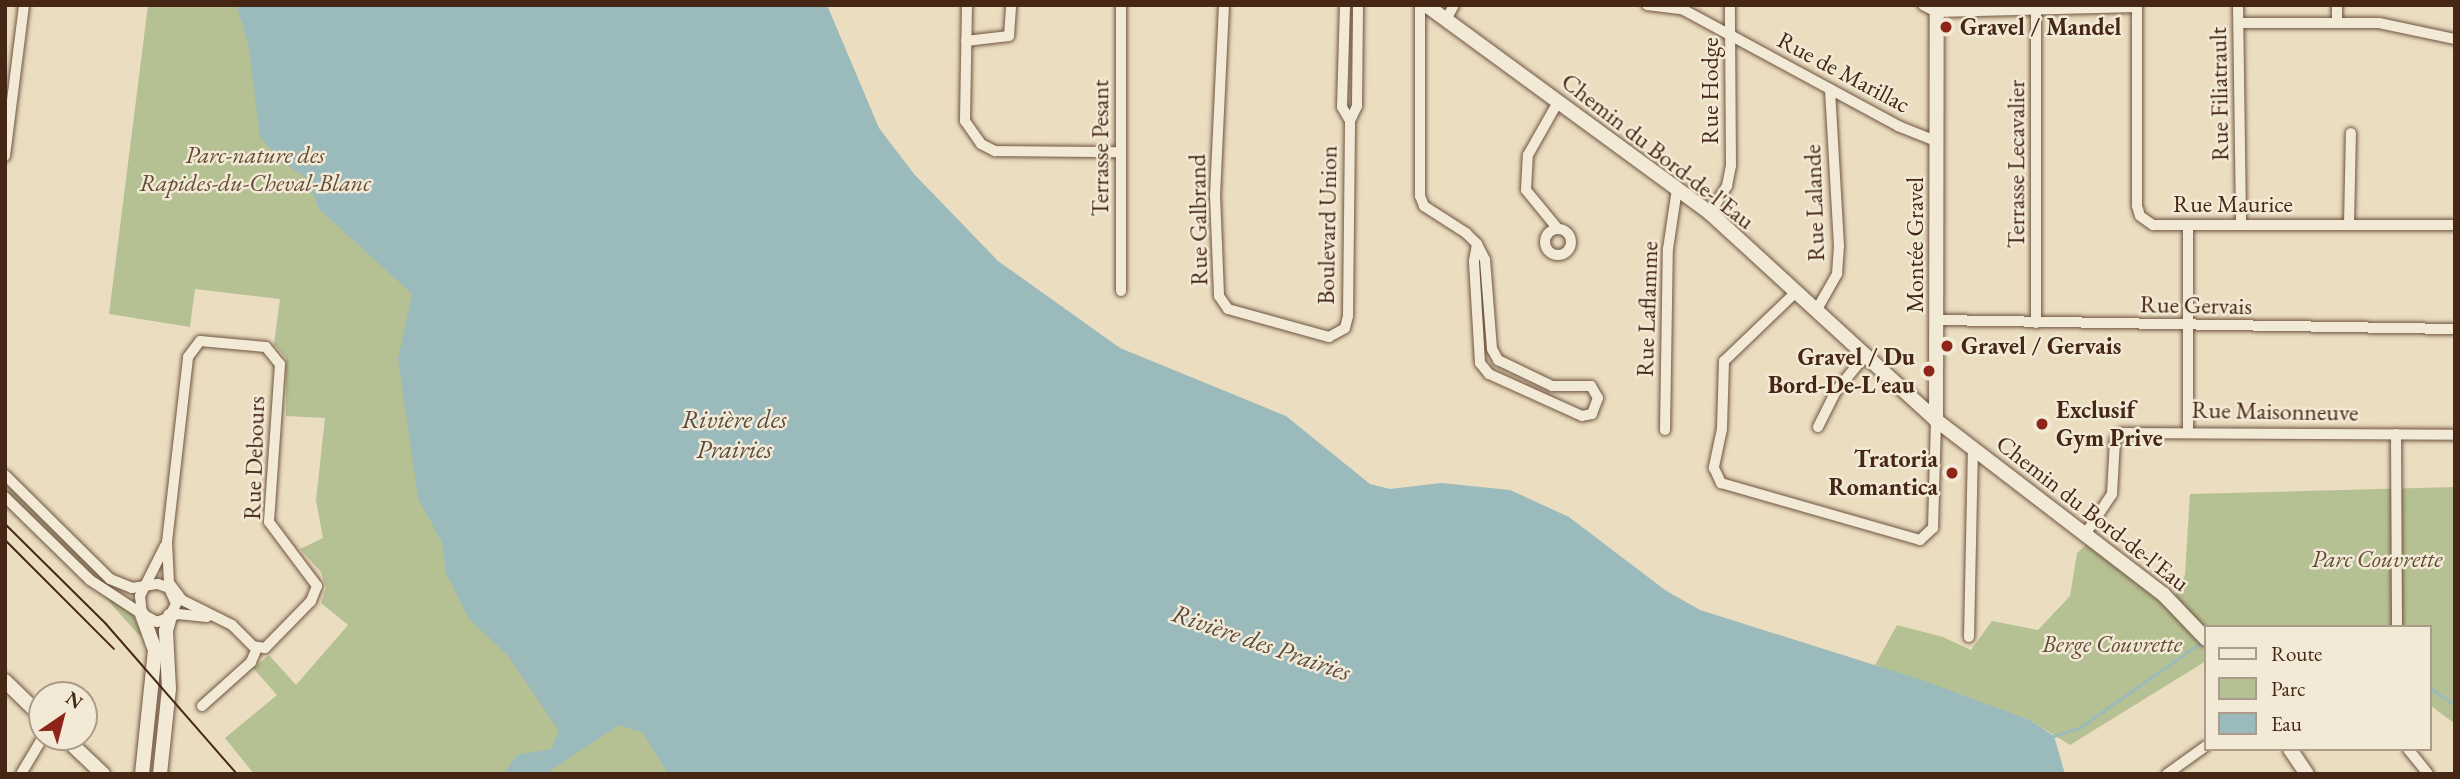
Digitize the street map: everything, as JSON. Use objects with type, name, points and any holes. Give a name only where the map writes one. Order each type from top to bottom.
[{"type":"street","points":[[5,156],[24,5]]},
{"type":"street","points":[[967,5],[965,121],[981,144],[995,151],[1121,152]]},
{"type":"street","points":[[966,41],[1009,36],[1010,5]]},
{"type":"street","name":"Terrasse Pesant","points":[[1121,5],[1121,291]]},
{"type":"street","name":"Rue Galbrand","points":[[1224,5],[1215,195],[1219,296],[1228,309],[1329,337],[1345,328]]},
{"type":"street","name":"Boulevard Union","points":[[1345,5],[1342,107],[1350,121]]},
{"type":"street","name":"Boulevard Union","points":[[1345,328],[1350,121],[1356,106],[1357,5]]},
{"type":"street","points":[[1420,5],[1420,196],[1431,213],[1478,244],[1485,260],[1492,349],[1497,360],[1552,386],[1591,386],[1598,398],[1597,408],[1582,416],[1485,371],[1480,363],[1478,337],[1474,261],[1478,244]]},
{"type":"street","name":"Chemin du Bord-de-l'Eau","points":[[1426,5],[1710,213],[1864,357],[1936,420],[2163,594],[2204,637]]},
{"type":"street","points":[[1446,20],[1454,5]]},
{"type":"street","name":"Rue de Marillac","points":[[1647,5],[1682,9],[1830,89],[1938,142]]},
{"type":"street","name":"Rue Hodge","points":[[1710,213],[1727,186],[1731,166],[1730,5]]},
{"type":"street","points":[[1923,5],[1937,9],[2137,6]]},
{"type":"street","name":"Rue Filiatrault","points":[[2238,5],[2241,225]]},
{"type":"street","points":[[2337,5],[2337,21]]},
{"type":"street","name":"Rue Maurice","points":[[2137,6],[2137,206],[2140,216],[2153,225],[2455,225]]},
{"type":"street","name":"Terrasse Lecavalier","points":[[2036,8],[2036,323]]},
{"type":"street","name":"Montée Gravel","points":[[1795,293],[1724,361],[1715,476],[1721,482],[1920,540],[1933,527],[1938,320],[1937,9]]},
{"type":"street","points":[[2239,23],[2337,21],[2413,28],[2455,39]]},
{"type":"street","name":"Rue Lalande","points":[[1816,311],[1837,274],[1839,246],[1830,89]]},
{"type":"street","points":[[1558,102],[1528,155],[1526,190],[1558,229]]},
{"type":"street","points":[[2349,225],[2351,133]]},
{"type":"street","name":"Rue Laflamme","points":[[1665,430],[1668,249],[1677,189]]},
{"type":"street","points":[[2188,225],[2188,431]]},
{"type":"street","name":"Rue Gervais","points":[[1938,320],[2188,326],[2455,328]]},
{"type":"street","name":"Rue Debours","points":[[167,542],[188,357],[193,345],[204,341],[261,346],[273,351],[279,360],[269,522],[317,586],[311,601],[278,639],[257,648]]},
{"type":"street","points":[[1818,427],[1836,391],[1864,357]]},
{"type":"street","points":[[1485,371],[1497,360]]},
{"type":"street","name":"Rue Maisonneuve","points":[[2086,533],[2112,494],[2115,440],[2121,433],[2188,431],[2455,435]]},
{"type":"street","points":[[2396,434],[2397,625]]},
{"type":"street","points":[[1969,637],[1973,447]]},
{"type":"street","points":[[5,475],[106,576],[132,588],[158,584],[220,620],[257,648],[250,663],[202,706]]},
{"type":"street","points":[[5,497],[90,580],[142,614],[157,622],[188,614],[220,620]]},
{"type":"street","points":[[142,774],[155,650],[139,598],[167,542]]},
{"type":"street","points":[[160,774],[170,676],[166,631],[176,604],[172,592],[167,542]]},
{"type":"street","points":[[5,681],[28,703]]},
{"type":"street","points":[[2167,774],[2204,747]]},
{"type":"street","points":[[20,774],[34,751]]},
{"type":"street","points":[[79,751],[103,774]]},
{"type":"street","points":[[2291,751],[2307,774]]},
{"type":"street","points":[[2410,751],[2428,774]]},
{"type":"green space","name":"Parc-nature des Rapides-du-Cheval-Blanc","points":[[148,5],[307,5],[770,774],[254,774],[225,738],[277,695],[253,668],[269,655],[296,685],[348,625],[321,603],[326,588],[321,572],[300,549],[323,538],[316,500],[325,418],[286,416],[286,358],[274,344],[280,299],[195,289],[190,327],[109,314]]},
{"type":"green space","points":[[5,483],[107,582],[104,586],[5,489]]},
{"type":"green space","name":"Parc Couvrette","points":[[2455,487],[2455,724],[2432,707],[2432,625],[2204,627],[2175,596],[2185,575],[2190,494]]},
{"type":"green space","name":"Berge Couvrette","points":[[2087,544],[2178,616],[2204,648],[2204,662],[2070,745],[2030,720],[1875,665],[1897,625],[1943,637],[1971,650],[1992,621],[2038,630],[2070,596],[2077,553]]},
{"type":"green space","points":[[103,595],[130,610],[144,637],[138,634]]},
{"type":"water","name":"Rivière des Prairies","points":[[236,5],[827,5],[879,128],[914,174],[998,261],[1120,348],[1286,416],[1370,484],[1390,489],[1441,483],[1510,490],[1569,517],[1665,590],[1700,610],[1922,680],[2030,720],[2054,736],[2065,774],[668,774],[643,733],[619,725],[545,774],[504,774],[517,755],[551,749],[559,731],[509,657],[469,619],[446,573],[442,543],[418,498],[398,359],[412,294],[319,209],[307,178],[281,161],[260,137],[248,42]]},
{"type":"waterway","points":[[2054,736],[2079,728],[2202,642]]},
{"type":"waterway","points":[[2432,689],[2455,705]]},
{"type":"tram line","points":[[5,524],[106,624],[237,774]]},
{"type":"tram line","points":[[5,540],[114,649]]},
{"type":"place","name":"Gravel / Mandel","points":[[1946,27]]},
{"type":"place","name":"Gravel / Gervais","points":[[1947,346]]},
{"type":"place","name":"Gravel / Du Bord-De-L'eau","points":[[1929,371]]},
{"type":"place","name":"Exclusif Gym Prive","points":[[2042,424]]},
{"type":"place","name":"Tratoria Romantica","points":[[1952,473]]}]
